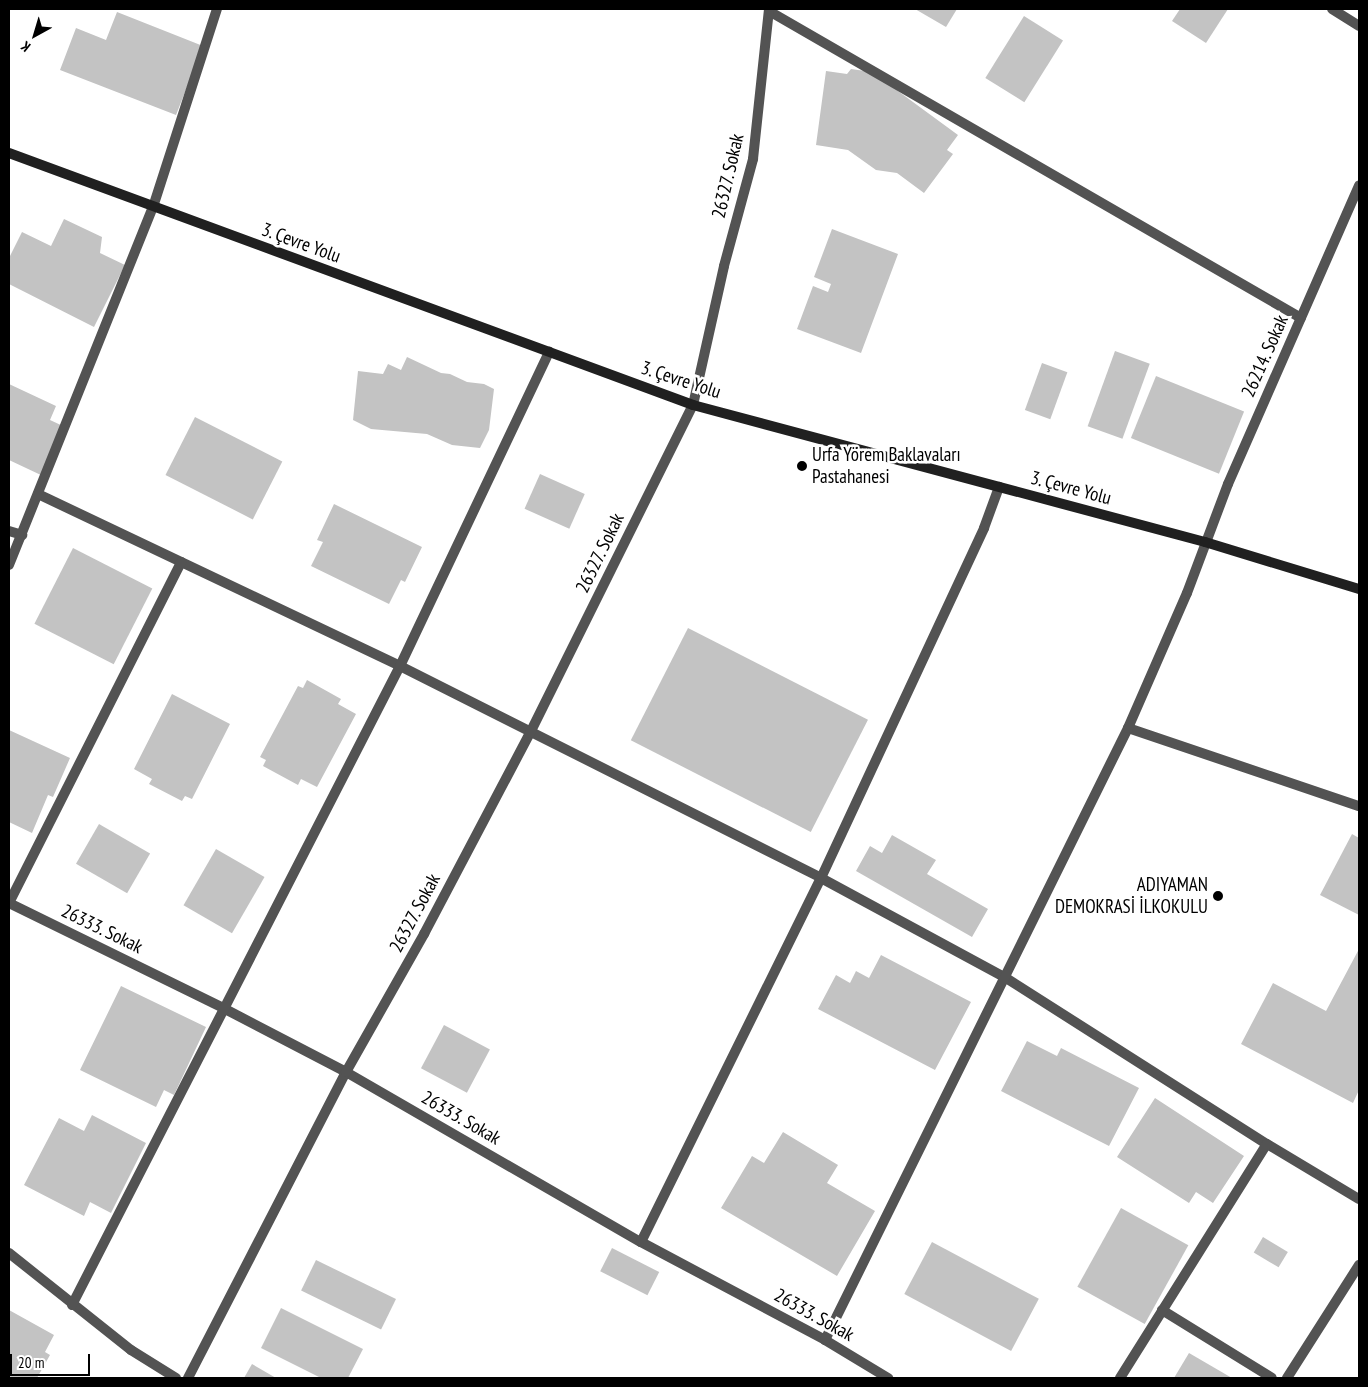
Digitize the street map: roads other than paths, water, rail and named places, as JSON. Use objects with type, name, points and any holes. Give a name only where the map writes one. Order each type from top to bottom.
[{"type":"main road","name":"3. Çevre Yolu","points":[[9,153],[693,405],[1205,542],[1359,589]]},
{"type":"street","points":[[9,565],[152,207],[217,9]]},
{"type":"street","points":[[1332,9],[1359,26]]},
{"type":"street","points":[[769,10],[1301,318]]},
{"type":"street","name":"26327. Sokak","points":[[188,1378],[346,1072],[424,934],[530,733],[693,405],[724,266],[753,159],[769,10]]},
{"type":"street","name":"26214. Sokak","points":[[825,1340],[1006,978],[1128,728],[1187,593],[1205,542],[1359,185]]},
{"type":"street","points":[[72,1305],[400,666],[549,352]]},
{"type":"street","points":[[641,1242],[821,878],[984,528],[999,487]]},
{"type":"street","points":[[38,494],[400,666],[821,878],[1006,978],[1267,1144],[1358,1194]]},
{"type":"street","points":[[9,531],[22,535]]},
{"type":"street","points":[[9,903],[182,562]]},
{"type":"street","points":[[1128,728],[1359,806]]},
{"type":"street","name":"26333. Sokak","points":[[9,903],[225,1008],[346,1072],[641,1242],[825,1340],[888,1378]]},
{"type":"street","points":[[1120,1378],[1267,1144]]},
{"type":"street","points":[[9,1254],[131,1350],[176,1378]]},
{"type":"street","points":[[1287,1378],[1359,1265]]},
{"type":"street","points":[[1162,1310],[1272,1378]]},
{"type":"place","name":"Urfa Yörem Baklavaları Pastahanesi","points":[[802,466]]},
{"type":"place","name":"ADIYAMAN DEMOKRASİ İLKOKULU","points":[[1218,896]]}]
